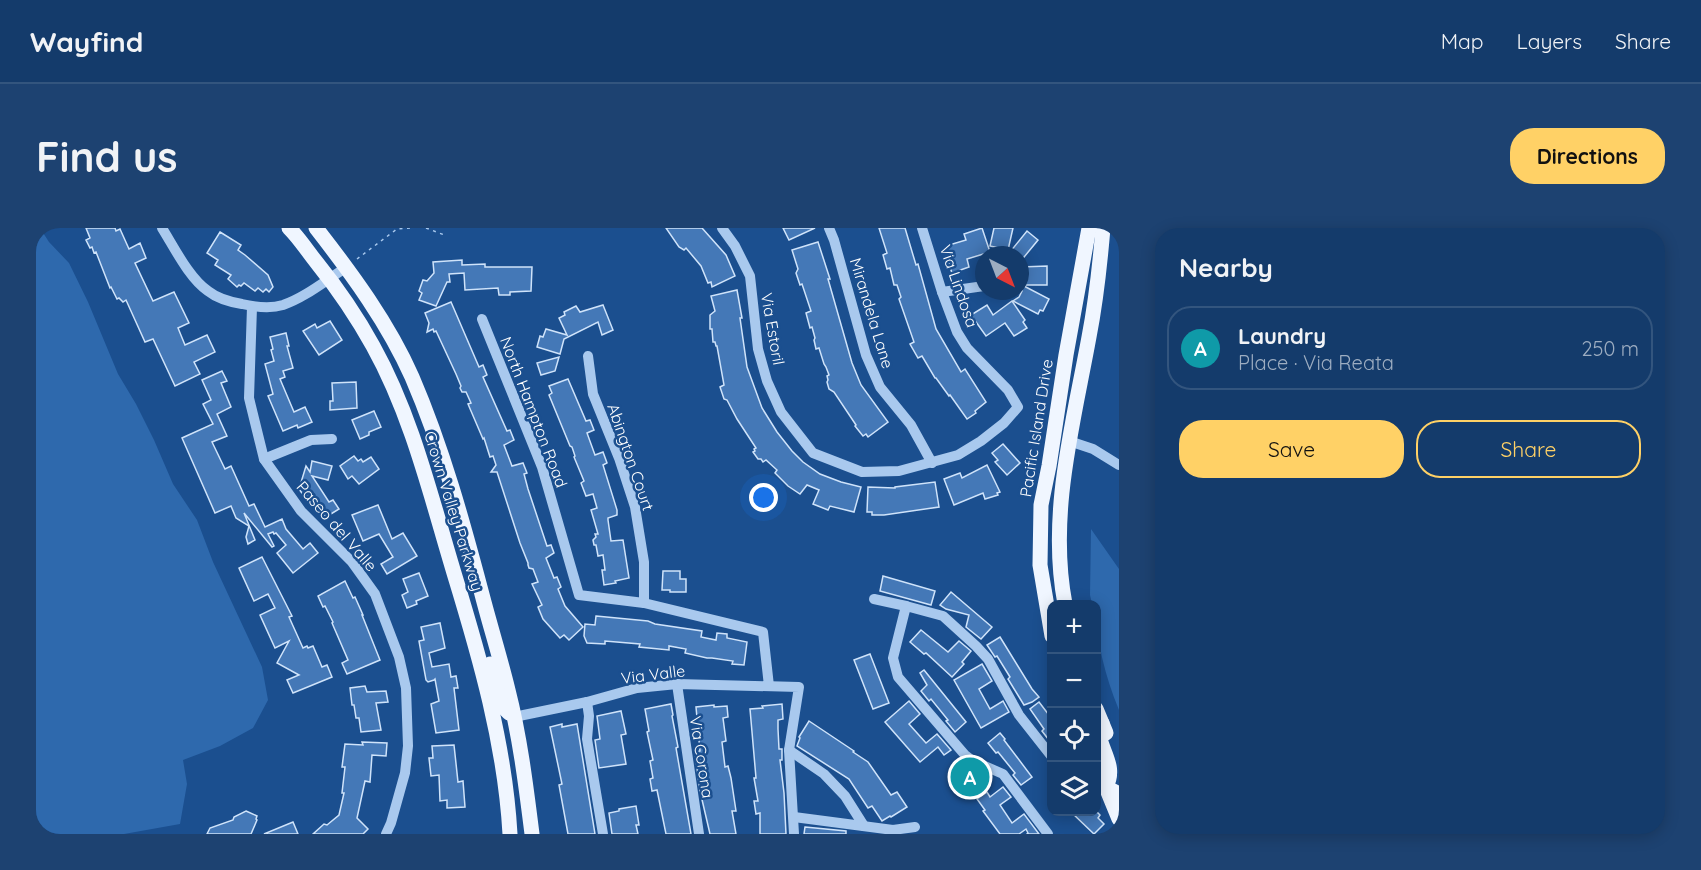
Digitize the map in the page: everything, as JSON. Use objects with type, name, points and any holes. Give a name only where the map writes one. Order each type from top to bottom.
[{"type":"main road","name":"Crown Valley Parkway","points":[[289,228],[329,278],[374,347],[408,425],[476,645],[500,751],[508,797],[510,834]]},
{"type":"main road","name":"Crown Valley Parkway","points":[[316,228],[370,301],[411,375],[436,437],[469,545],[508,689],[532,834]]},
{"type":"main road","name":"Pacific Island Drive","points":[[1047,606],[1040,565],[1041,505],[1089,228]]},
{"type":"main road","points":[[1064,600],[1061,581],[1059,513],[1069,441],[1090,334],[1101,255],[1102,228]]},
{"type":"main road","points":[[1056,413],[1063,425],[1064,435],[1069,441]]},
{"type":"main road","points":[[1049,466],[1061,448],[1069,441]]},
{"type":"main road","points":[[476,645],[484,646],[502,706],[514,717],[510,726],[509,740],[515,787],[513,793],[508,797]]},
{"type":"main road","points":[[1101,721],[1119,766]]},
{"type":"main road","points":[[1101,741],[1111,771],[1107,791]]},
{"type":"main road","points":[[1101,776],[1119,819]]},
{"type":"street","points":[[162,228],[193,275],[207,291],[225,300],[252,307],[283,305],[347,267]]},
{"type":"street","name":"Via Estoril","points":[[722,228],[735,246],[750,276],[758,348],[767,381],[781,412],[813,453],[862,472],[898,471],[958,455],[1004,423],[1018,407]]},
{"type":"street","name":"Mirandela Lane","points":[[829,228],[866,355],[880,387],[911,425],[932,463]]},
{"type":"street","name":"Via Lindosa","points":[[922,228],[957,332],[967,348],[1008,390],[1018,407]]},
{"type":"street","points":[[942,292],[975,287]]},
{"type":"street","name":"Paseo del Valle","points":[[252,307],[249,398],[264,459],[301,511],[352,562],[375,594],[399,657],[406,688],[408,746],[405,773],[386,834]]},
{"type":"street","name":"North Hampton Road","points":[[482,319],[542,467],[579,595],[644,603],[763,632],[769,686]]},
{"type":"street","name":"Abington Court","points":[[588,356],[593,394],[619,458],[635,507],[644,562],[644,603]]},
{"type":"street","points":[[264,459],[311,440],[332,439]]},
{"type":"street","points":[[1069,441],[1093,449],[1119,465]]},
{"type":"street","points":[[874,599],[943,616],[988,659],[1019,715],[1047,751]]},
{"type":"street","points":[[906,606],[893,658],[898,677],[965,755],[1003,774],[1048,834]]},
{"type":"street","name":"Via Valle","points":[[514,717],[587,702],[637,688],[677,684],[799,687],[789,750]]},
{"type":"street","name":"Via Corona","points":[[677,684],[699,834]]},
{"type":"street","points":[[587,702],[589,716],[587,739],[603,834]]},
{"type":"street","points":[[789,750],[794,834]]},
{"type":"street","points":[[789,750],[824,774],[845,796],[864,826]]},
{"type":"street","points":[[794,817],[893,830],[915,827]]},
{"type":"path","points":[[347,267],[396,229],[410,228]]},
{"type":"path","points":[[426,228],[447,236]]},
{"type":"shaded area","points":[[36,228],[40,228],[49,242],[69,263],[118,374],[154,440],[173,484],[197,520],[213,562],[262,667],[268,700],[253,728],[220,746],[183,760],[187,784],[180,824],[124,834],[36,834]]},
{"type":"shaded area","points":[[1091,529],[1119,569],[1119,710],[1102,658],[1101,600],[1091,600]]},
{"type":"building","points":[[86,228],[115,228],[116,231],[120,229],[129,249],[140,243],[146,258],[135,263],[153,301],[174,292],[189,323],[178,328],[185,345],[207,335],[215,352],[194,362],[200,374],[175,386],[153,339],[145,342],[126,300],[123,302],[117,299],[110,288],[96,252],[94,253],[86,240],[90,238]]},
{"type":"building","points":[[666,228],[702,228],[726,255],[735,276],[712,287],[701,266],[686,248],[684,250],[679,247]]},
{"type":"building","points":[[783,228],[815,228],[789,240]]},
{"type":"building","points":[[879,228],[905,228],[916,265],[918,264],[936,329],[961,372],[965,369],[986,402],[967,419],[935,378],[922,356],[918,358],[910,344],[914,342],[899,299],[901,297],[897,285],[894,285],[890,268],[887,269],[883,255],[887,253]]},
{"type":"building","points":[[982,228],[988,246],[975,246],[975,257],[967,259],[969,267],[952,273],[944,249],[949,245],[966,240],[964,234]]},
{"type":"building","points":[[994,228],[1013,228],[1009,246],[990,246]]},
{"type":"building","points":[[1027,231],[1038,240],[1029,251],[1029,246],[1015,246]]},
{"type":"building","points":[[220,232],[241,245],[238,250],[268,275],[273,287],[269,292],[266,289],[263,292],[258,288],[255,291],[244,283],[237,287],[228,279],[231,275],[215,265],[218,260],[207,253]]},
{"type":"building","points":[[818,242],[852,363],[861,385],[888,422],[868,437],[866,434],[863,436],[834,392],[829,389],[827,376],[829,375],[819,348],[816,349],[812,327],[810,328],[806,313],[811,311],[796,273],[798,269],[792,250]]},
{"type":"building","points":[[462,260],[462,265],[532,267],[531,291],[499,295],[498,288],[465,290],[464,273],[449,274],[450,282],[447,282],[436,306],[419,300],[423,280],[427,281],[434,273],[433,262]]},
{"type":"building","points":[[1047,266],[1047,285],[1029,285],[1029,267]]},
{"type":"building","points":[[1029,289],[1049,299],[1043,311],[1040,310],[1038,314],[1013,301],[1029,300]]},
{"type":"building","points":[[737,290],[747,367],[762,408],[777,432],[803,462],[820,474],[861,487],[854,512],[830,506],[828,510],[813,504],[819,490],[807,485],[800,494],[788,486],[775,473],[777,470],[766,460],[763,462],[758,459],[753,452],[756,448],[727,400],[724,399],[720,387],[724,385],[717,346],[713,342],[712,329],[710,329],[710,315],[715,311],[711,296]]},
{"type":"building","points":[[1012,301],[1025,320],[1023,322],[1027,328],[1014,336],[1005,323],[986,336],[971,315],[987,305],[993,315]]},
{"type":"building","points":[[451,302],[479,367],[483,365],[487,375],[483,377],[507,431],[510,430],[514,440],[504,445],[512,466],[523,463],[527,473],[524,474],[528,489],[547,546],[551,545],[554,553],[546,558],[554,578],[557,577],[561,587],[558,589],[565,606],[583,627],[569,640],[564,635],[560,638],[543,619],[538,607],[542,605],[532,584],[538,582],[533,569],[529,568],[497,472],[491,472],[496,465],[493,456],[490,457],[468,404],[471,403],[466,392],[462,392],[460,388],[436,331],[434,332],[433,329],[427,332],[429,323],[425,313]]},
{"type":"building","points":[[603,305],[613,330],[602,335],[598,322],[564,339],[560,354],[537,347],[540,336],[543,337],[546,329],[567,335],[559,318],[565,315],[564,312],[576,306],[580,312]]},
{"type":"building","points":[[330,321],[342,340],[319,355],[303,331],[315,324],[317,328]]},
{"type":"building","points":[[286,333],[293,368],[283,371],[285,377],[280,379],[294,412],[305,407],[312,422],[283,431],[268,396],[273,394],[265,364],[274,361],[270,337]]},
{"type":"building","points":[[559,357],[555,371],[541,375],[537,363]]},
{"type":"building","points":[[222,371],[227,381],[221,383],[231,407],[217,414],[227,436],[212,442],[225,469],[231,466],[249,506],[254,504],[265,527],[282,519],[286,529],[303,549],[310,543],[318,553],[293,573],[277,553],[286,545],[276,533],[268,534],[274,546],[272,547],[244,513],[255,540],[248,544],[246,537],[249,526],[236,518],[231,506],[215,513],[182,438],[213,424],[203,404],[211,400],[202,380]]},
{"type":"building","points":[[568,379],[586,421],[590,420],[594,430],[587,433],[595,455],[603,452],[607,463],[603,465],[617,510],[617,515],[608,518],[611,541],[623,540],[629,578],[615,581],[616,583],[604,585],[603,555],[598,556],[593,540],[596,537],[595,534],[598,534],[591,510],[597,508],[593,494],[586,496],[581,483],[584,481],[572,447],[549,395],[552,393],[549,386]]},
{"type":"building","points":[[356,382],[357,408],[330,410],[330,401],[333,401],[332,383]]},
{"type":"building","points":[[374,411],[381,427],[360,439],[352,420]]},
{"type":"building","points":[[1003,444],[1020,463],[1007,475],[995,462],[998,460],[992,453]]},
{"type":"building","points":[[354,456],[358,461],[361,459],[363,462],[371,457],[379,469],[359,484],[352,476],[348,479],[340,466]]},
{"type":"building","points":[[312,461],[332,466],[328,480],[312,476],[329,502],[333,500],[339,509],[326,517],[307,500],[299,489],[306,466],[310,472]]},
{"type":"building","points":[[987,465],[1000,492],[997,493],[998,495],[985,499],[983,493],[954,505],[944,479],[960,473],[962,478]]},
{"type":"building","points":[[935,482],[939,507],[884,515],[872,515],[872,512],[867,512],[868,487],[895,488]]},
{"type":"building","points":[[378,505],[392,539],[403,533],[417,556],[387,574],[381,564],[393,557],[379,534],[363,541],[352,515]]},
{"type":"building","points":[[262,557],[292,616],[289,617],[303,648],[313,646],[322,667],[327,665],[332,677],[293,693],[287,680],[299,675],[277,663],[289,641],[275,648],[260,615],[275,608],[268,594],[254,601],[239,568]]},
{"type":"building","points":[[663,571],[680,571],[680,579],[686,579],[686,592],[662,590]]},
{"type":"building","points":[[419,573],[428,596],[407,608],[402,595],[408,592],[403,579]]},
{"type":"building","points":[[883,576],[935,591],[931,605],[880,591]]},
{"type":"building","points":[[345,581],[363,615],[380,660],[347,674],[342,663],[348,660],[333,622],[318,596]]},
{"type":"building","points":[[951,592],[992,627],[981,639],[966,627],[969,615],[946,609],[940,605]]},
{"type":"building","points":[[596,616],[648,621],[702,631],[701,637],[716,640],[717,633],[727,634],[727,638],[747,642],[744,665],[685,653],[686,649],[669,646],[669,650],[639,647],[640,644],[605,641],[605,644],[587,643],[584,636],[585,624],[595,625]]},
{"type":"building","points":[[440,623],[445,648],[429,653],[432,667],[449,664],[451,677],[456,676],[458,688],[454,688],[459,730],[436,733],[431,704],[439,701],[435,679],[428,682],[426,680],[419,641],[424,640],[421,627]]},
{"type":"building","points":[[921,630],[948,652],[959,641],[971,651],[962,662],[964,664],[952,677],[910,642]]},
{"type":"building","points":[[1000,637],[1039,697],[1032,702],[1024,705],[1008,679],[1010,677],[987,645]]},
{"type":"building","points":[[870,654],[889,703],[873,709],[854,660]]},
{"type":"building","points":[[982,664],[992,681],[979,689],[990,709],[1003,701],[1009,712],[981,728],[954,680]]},
{"type":"building","points":[[924,670],[966,722],[955,732],[931,699],[929,701],[921,691],[927,685],[920,673]]},
{"type":"building","points":[[365,686],[367,692],[386,691],[388,702],[376,703],[381,730],[361,732],[359,718],[356,718],[354,705],[352,705],[350,688]]},
{"type":"building","points":[[909,701],[920,714],[909,724],[926,743],[937,734],[951,750],[944,755],[938,747],[920,762],[885,722]]},
{"type":"building","points":[[1039,702],[1047,712],[1047,738],[1042,731],[1044,729],[1030,709]]},
{"type":"building","points":[[671,704],[691,834],[666,834],[657,790],[652,791],[650,779],[653,778],[650,761],[653,760],[645,709]]},
{"type":"building","points":[[782,704],[783,719],[778,720],[778,729],[779,749],[782,749],[782,760],[780,760],[786,834],[760,834],[760,813],[756,814],[754,801],[758,801],[754,778],[756,778],[750,709]]},
{"type":"building","points":[[714,705],[714,707],[727,706],[728,717],[723,718],[726,741],[722,742],[725,767],[728,766],[731,778],[736,811],[732,811],[736,834],[710,834],[700,791],[695,752],[700,751],[696,707]]},
{"type":"building","points":[[621,711],[626,734],[621,735],[626,764],[599,768],[595,740],[600,739],[597,716]]},
{"type":"building","points":[[809,721],[868,762],[891,795],[897,792],[907,807],[882,821],[872,806],[868,808],[849,779],[797,746],[799,737]]},
{"type":"building","points":[[562,724],[562,727],[577,724],[595,834],[568,834],[559,785],[562,784],[550,727]]},
{"type":"building","points":[[1000,733],[1032,777],[1021,785],[1013,775],[1015,773],[988,743]]},
{"type":"building","points":[[362,742],[387,743],[386,756],[372,755],[370,782],[365,781],[357,818],[368,829],[363,834],[313,834],[339,815],[344,793],[342,793],[345,767],[342,767],[345,744],[363,745]]},
{"type":"building","points":[[454,745],[458,782],[463,781],[465,807],[447,808],[447,800],[440,801],[439,775],[431,776],[429,758],[433,758],[432,746]]},
{"type":"building","points":[[964,765],[968,769],[983,774],[976,789],[956,780]]},
{"type":"building","points":[[1003,787],[1011,797],[1000,805],[1012,823],[1024,814],[1039,834],[1027,834],[1026,829],[1019,834],[1000,834],[977,799],[987,792],[990,797]]},
{"type":"building","points":[[636,806],[638,834],[612,834],[609,813]]},
{"type":"building","points":[[246,811],[257,816],[251,834],[207,834],[210,828],[233,820],[234,817]]},
{"type":"building","points":[[1075,816],[1099,816],[1098,818],[1104,824],[1094,834]]},
{"type":"building","points":[[293,822],[298,834],[264,834]]},
{"type":"building","points":[[805,827],[846,831],[846,834],[804,834]]},
{"type":"place","name":"Laundry","points":[[970,777]]}]
